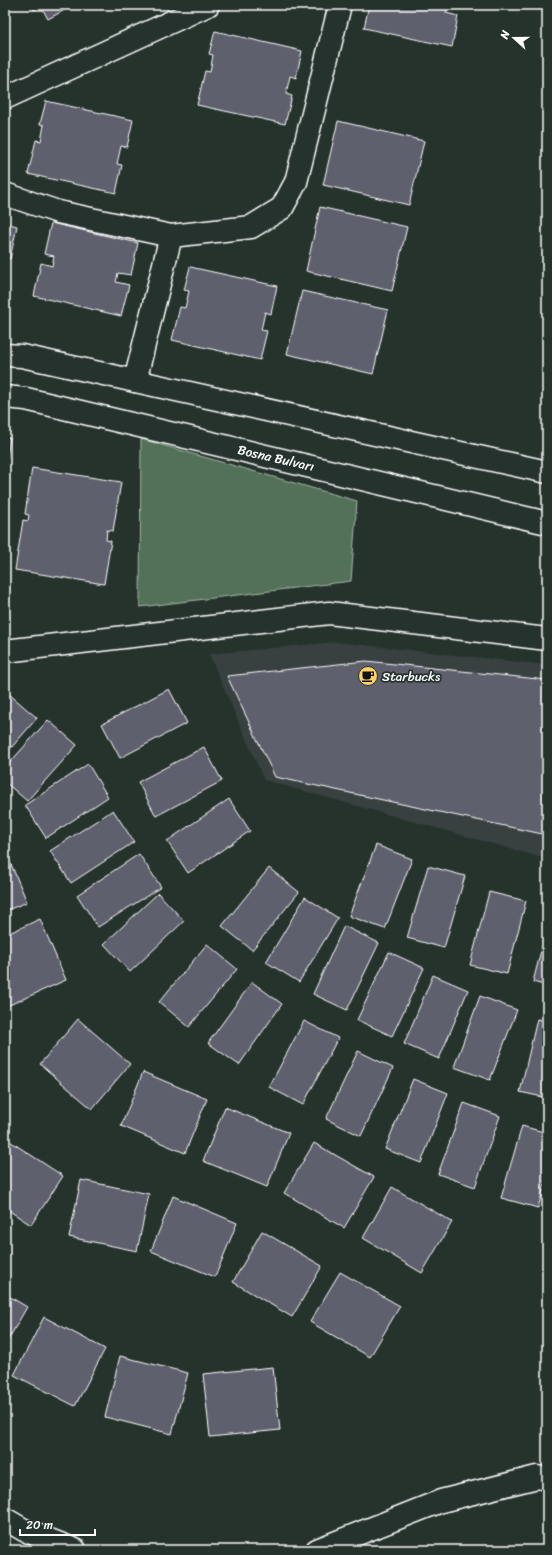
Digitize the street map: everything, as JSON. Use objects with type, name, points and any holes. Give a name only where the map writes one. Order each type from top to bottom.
[{"type":"street","points":[[5,98],[208,5]]},
{"type":"street","points":[[5,194],[58,212],[171,236],[251,227],[282,208],[296,182],[340,5]]},
{"type":"street","points":[[135,381],[171,236]]},
{"type":"street","points":[[5,355],[22,356],[547,472]]},
{"type":"street","name":"Bosna Bulvarı","points":[[5,398],[26,399],[547,523]]},
{"type":"street","points":[[5,651],[329,613],[547,639]]},
{"type":"street","points":[[317,1550],[441,1501],[537,1477],[547,1479]]},
{"type":"street","points":[[5,1518],[24,1530],[76,1550]]},
{"type":"shaded area","points":[[336,642],[547,665],[547,859],[264,780],[209,654]]},
{"type":"green space","points":[[141,439],[357,501],[351,581],[140,607]]},
{"type":"building","points":[[31,5],[74,5],[48,19],[41,6],[34,10]]},
{"type":"building","points":[[369,5],[448,5],[446,13],[458,16],[452,47],[364,28]]},
{"type":"building","points":[[215,31],[302,51],[296,78],[290,76],[286,94],[292,96],[285,124],[197,105],[205,71],[210,72],[213,55],[209,54]]},
{"type":"building","points":[[46,101],[133,120],[127,147],[121,146],[117,164],[122,165],[116,193],[28,174],[36,140],[41,141],[44,125],[40,124]]},
{"type":"building","points":[[338,121],[424,141],[409,205],[323,185]]},
{"type":"building","points":[[320,207],[407,227],[392,291],[306,271]]},
{"type":"building","points":[[5,223],[17,226],[10,259],[5,258]]},
{"type":"building","points":[[51,223],[138,243],[131,275],[118,273],[116,282],[129,285],[121,316],[34,296],[41,263],[52,266],[54,256],[44,254]]},
{"type":"building","points":[[190,267],[277,286],[271,314],[265,312],[261,330],[267,331],[260,360],[172,340],[180,307],[185,308],[189,291],[184,290]]},
{"type":"building","points":[[302,291],[388,310],[373,374],[287,354]]},
{"type":"building","points":[[5,437],[10,438],[5,472]]},
{"type":"building","points":[[32,468],[121,482],[113,531],[107,530],[106,540],[111,541],[104,584],[15,570],[23,520],[28,521],[29,515],[25,514]]},
{"type":"building","points":[[366,661],[547,680],[547,835],[275,777],[227,676]]},
{"type":"building","points":[[169,689],[187,723],[120,758],[102,724]]},
{"type":"building","points":[[8,693],[37,718],[5,755],[5,696]]},
{"type":"building","points":[[48,720],[77,745],[27,801],[5,782],[5,768]]},
{"type":"building","points":[[204,747],[222,781],[156,816],[138,782]]},
{"type":"building","points":[[88,764],[108,797],[46,838],[25,805]]},
{"type":"building","points":[[229,799],[250,831],[188,873],[167,841]]},
{"type":"building","points":[[113,810],[134,842],[71,883],[50,851]]},
{"type":"building","points":[[376,845],[412,859],[385,929],[349,916]]},
{"type":"building","points":[[5,850],[27,902],[5,911]]},
{"type":"building","points":[[139,854],[161,887],[98,927],[77,895]]},
{"type":"building","points":[[428,866],[465,876],[444,948],[407,938]]},
{"type":"building","points":[[269,868],[299,892],[252,950],[222,926]]},
{"type":"building","points":[[489,892],[526,901],[507,974],[470,965]]},
{"type":"building","points":[[158,893],[184,921],[130,972],[104,944]]},
{"type":"building","points":[[305,897],[338,918],[299,982],[266,962]]},
{"type":"building","points":[[40,919],[66,980],[7,1006],[5,1001],[5,935]]},
{"type":"building","points":[[344,926],[379,943],[347,1010],[313,994]]},
{"type":"building","points":[[547,927],[547,986],[533,982]]},
{"type":"building","points":[[207,944],[237,969],[189,1027],[159,1002]]},
{"type":"building","points":[[389,952],[424,968],[392,1036],[357,1020]]},
{"type":"building","points":[[433,975],[468,990],[439,1059],[404,1044]]},
{"type":"building","points":[[252,982],[282,1004],[239,1065],[208,1043]]},
{"type":"building","points":[[480,996],[517,1010],[490,1080],[454,1067]]},
{"type":"building","points":[[78,1019],[130,1064],[92,1109],[40,1064]]},
{"type":"building","points":[[537,1019],[547,1021],[547,1098],[520,1092]]},
{"type":"building","points":[[304,1021],[338,1038],[303,1105],[269,1087]]},
{"type":"building","points":[[358,1051],[393,1068],[361,1136],[326,1119]]},
{"type":"building","points":[[143,1072],[207,1099],[185,1153],[121,1126]]},
{"type":"building","points":[[413,1079],[448,1093],[421,1163],[385,1149]]},
{"type":"building","points":[[464,1103],[500,1116],[475,1187],[438,1174]]},
{"type":"building","points":[[225,1107],[289,1133],[267,1187],[203,1161]]},
{"type":"building","points":[[522,1126],[547,1133],[547,1176],[538,1208],[501,1198]]},
{"type":"building","points":[[5,1138],[63,1176],[31,1225],[5,1208]]},
{"type":"building","points":[[314,1143],[374,1177],[344,1228],[284,1193]]},
{"type":"building","points":[[81,1180],[149,1194],[137,1251],[69,1237]]},
{"type":"building","points":[[392,1187],[452,1222],[422,1273],[363,1238]]},
{"type":"building","points":[[173,1196],[237,1223],[215,1277],[151,1251]]},
{"type":"building","points":[[262,1231],[322,1266],[292,1317],[233,1282]]},
{"type":"building","points":[[340,1272],[400,1306],[370,1357],[310,1322]]},
{"type":"building","points":[[5,1294],[27,1307],[5,1345]]},
{"type":"building","points":[[44,1317],[105,1349],[75,1406],[14,1375]]},
{"type":"building","points":[[120,1356],[188,1373],[172,1434],[105,1417]]},
{"type":"building","points":[[273,1367],[280,1430],[210,1437],[203,1374]]},
{"type":"place","name":"Starbucks","points":[[368,676]]}]
